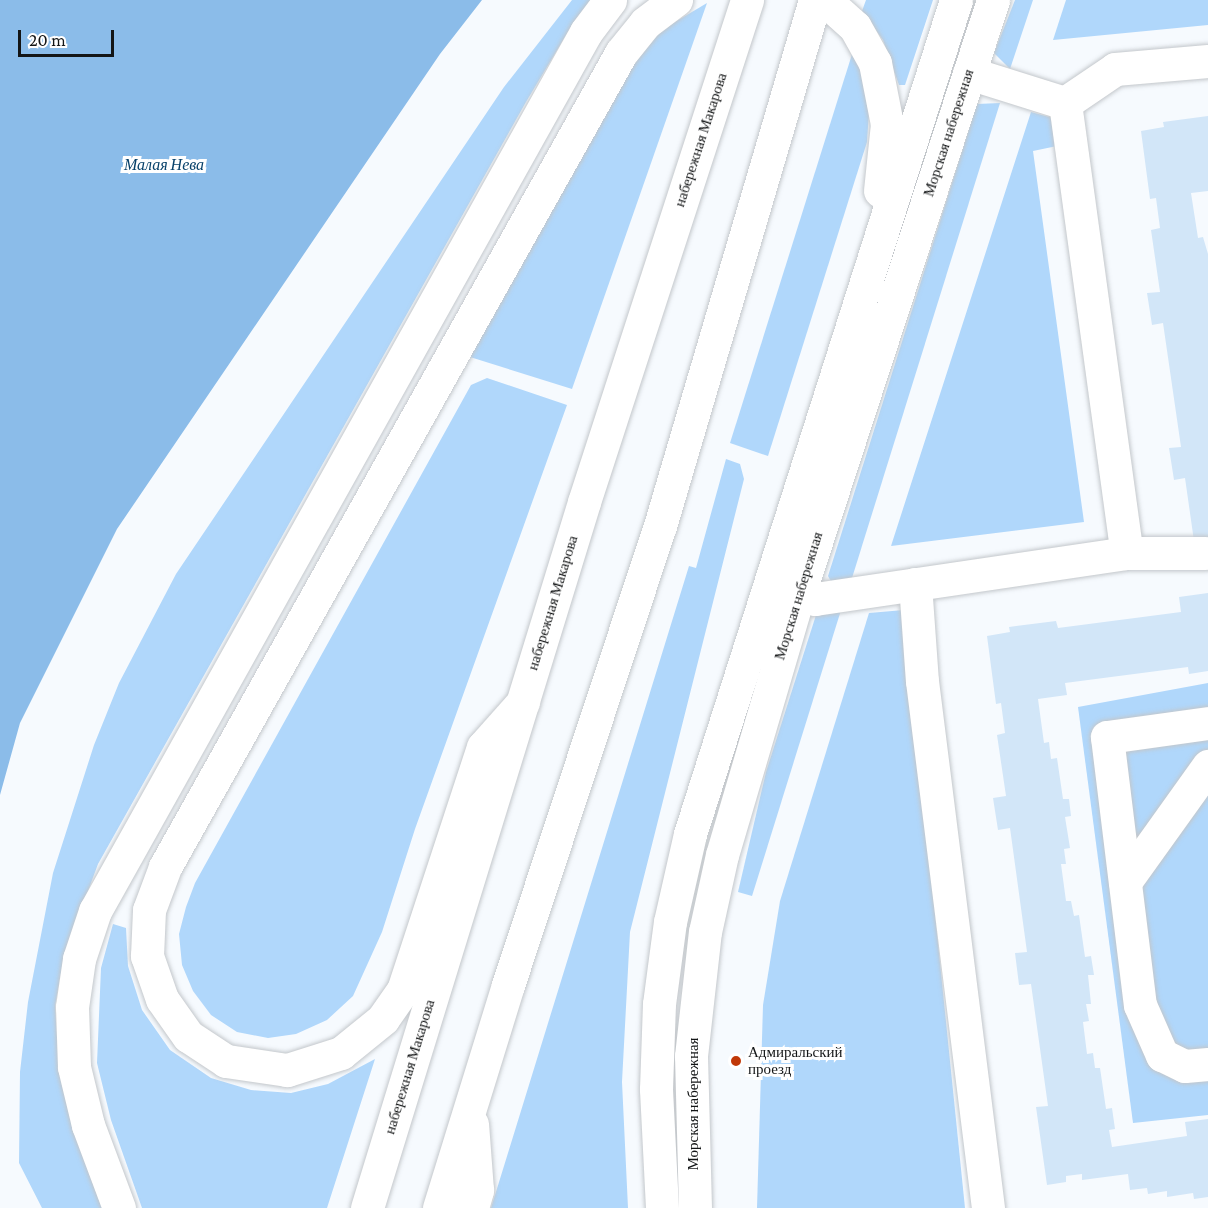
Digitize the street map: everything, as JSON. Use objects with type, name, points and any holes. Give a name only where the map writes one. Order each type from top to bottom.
[{"type":"main road","points":[[119,1208],[88,1125],[74,1067],[72,1007],[79,959],[95,911],[586,32],[610,0]]},
{"type":"main road","points":[[523,702],[483,747],[403,990],[383,1019],[341,1053],[287,1070],[248,1067],[226,1061],[188,1036],[162,999],[147,956],[148,910],[165,867],[621,53],[645,23],[676,0]]},
{"type":"main road","name":"набережная Макарова","points":[[367,1208],[584,502],[747,0]]},
{"type":"main road","points":[[439,1208],[660,526],[815,0]]},
{"type":"main road","points":[[825,0],[855,27],[875,63],[887,124],[877,244]]},
{"type":"main road","name":"Морская набережная","points":[[662,1208],[656,1089],[659,1004],[670,922],[690,834],[956,0]]},
{"type":"main road","name":"Морская набережная","points":[[695,1208],[691,1056],[705,932],[722,855],[799,594],[993,0]]},
{"type":"main road","points":[[1065,103],[1115,69],[1208,61]]},
{"type":"main road","points":[[969,73],[1065,103]]},
{"type":"main road","points":[[1065,103],[1127,553]]},
{"type":"main road","points":[[799,594],[815,599],[1127,553],[1205,553]]},
{"type":"main road","points":[[915,584],[922,681],[988,1208]]},
{"type":"main road","points":[[1208,723],[1107,737],[1140,1005],[1162,1055],[1185,1066],[1208,1064]]},
{"type":"main road","points":[[1125,882],[1208,766]]},
{"type":"main road","points":[[471,1104],[477,1190],[472,1208]]},
{"type":"shaded area","points":[[572,0],[592,0],[575,20],[526,102],[98,864],[64,956],[55,1006],[59,1069],[103,1208],[42,1208],[19,1163],[20,1072],[28,1002],[53,873],[94,745],[119,683],[176,574],[504,87]]},
{"type":"shaded area","points":[[866,0],[933,0],[905,85],[899,85],[883,40],[862,11]]},
{"type":"shaded area","points":[[1015,0],[1033,0],[1010,69],[994,53]]},
{"type":"shaded area","points":[[1066,0],[1208,0],[1208,25],[1053,40]]},
{"type":"shaded area","points":[[707,3],[572,389],[470,357],[634,62],[655,34]]},
{"type":"shaded area","points":[[853,51],[864,80],[869,112],[867,142],[768,456],[730,443]]},
{"type":"shaded area","points":[[1000,103],[852,578],[832,583],[828,576],[977,104]]},
{"type":"shaded area","points":[[1031,112],[1053,118],[1057,146],[1033,151],[1084,522],[891,546]]},
{"type":"shaded area","points":[[487,378],[567,405],[415,829],[382,932],[353,996],[327,1020],[296,1034],[268,1038],[237,1032],[211,1015],[193,991],[182,965],[179,934],[195,883],[471,385]]},
{"type":"shaded area","points":[[726,459],[740,464],[744,479],[630,932],[622,1082],[628,1208],[491,1208],[689,566],[696,568]]},
{"type":"shaded area","points":[[842,607],[752,896],[738,892],[766,772],[816,615]]},
{"type":"shaded area","points":[[904,610],[965,1208],[757,1208],[763,1005],[780,901],[869,613]]},
{"type":"shaded area","points":[[1208,683],[1208,1115],[1133,1123],[1078,707]]},
{"type":"shaded area","points":[[113,924],[126,928],[128,966],[142,1010],[170,1050],[211,1078],[251,1090],[291,1093],[328,1084],[375,1059],[327,1208],[142,1208],[111,1120],[97,1063],[101,968]]},
{"type":"water","name":"Малая Нева","points":[[0,0],[482,0],[440,54],[117,529],[20,723],[0,795]]},
{"type":"building","points":[[1208,116],[1208,191],[1191,193],[1198,238],[1203,237],[1208,254],[1208,539],[1194,541],[1185,478],[1174,480],[1169,448],[1181,447],[1163,323],[1152,325],[1147,293],[1160,292],[1151,230],[1160,228],[1156,198],[1150,199],[1141,131],[1164,127],[1163,122]]},
{"type":"building","points":[[1208,593],[1208,671],[1189,674],[1188,667],[1065,683],[1067,695],[1038,699],[1044,743],[1049,742],[1051,759],[1057,758],[1063,799],[1069,799],[1071,816],[1065,817],[1070,848],[1064,849],[1066,864],[1061,864],[1066,901],[1071,901],[1074,916],[1079,915],[1085,957],[1091,956],[1094,975],[1088,975],[1091,1004],[1086,1004],[1089,1021],[1083,1022],[1087,1054],[1093,1053],[1095,1068],[1100,1068],[1106,1109],[1112,1108],[1115,1129],[1109,1130],[1112,1147],[1187,1136],[1185,1122],[1208,1119],[1208,1197],[1194,1199],[1193,1193],[1167,1197],[1167,1191],[1148,1194],[1147,1188],[1130,1190],[1128,1174],[1082,1180],[1082,1174],[1066,1176],[1066,1182],[1047,1185],[1036,1107],[1048,1106],[1031,984],[1019,985],[1015,953],[1027,952],[1010,828],[998,830],[993,798],[1006,796],[997,735],[1005,733],[1001,703],[996,704],[987,636],[1010,632],[1009,627],[1056,621],[1058,628],[1181,612],[1179,597]]},
{"type":"place","name":"Адмиральский проезд","points":[[736,1061]]}]
